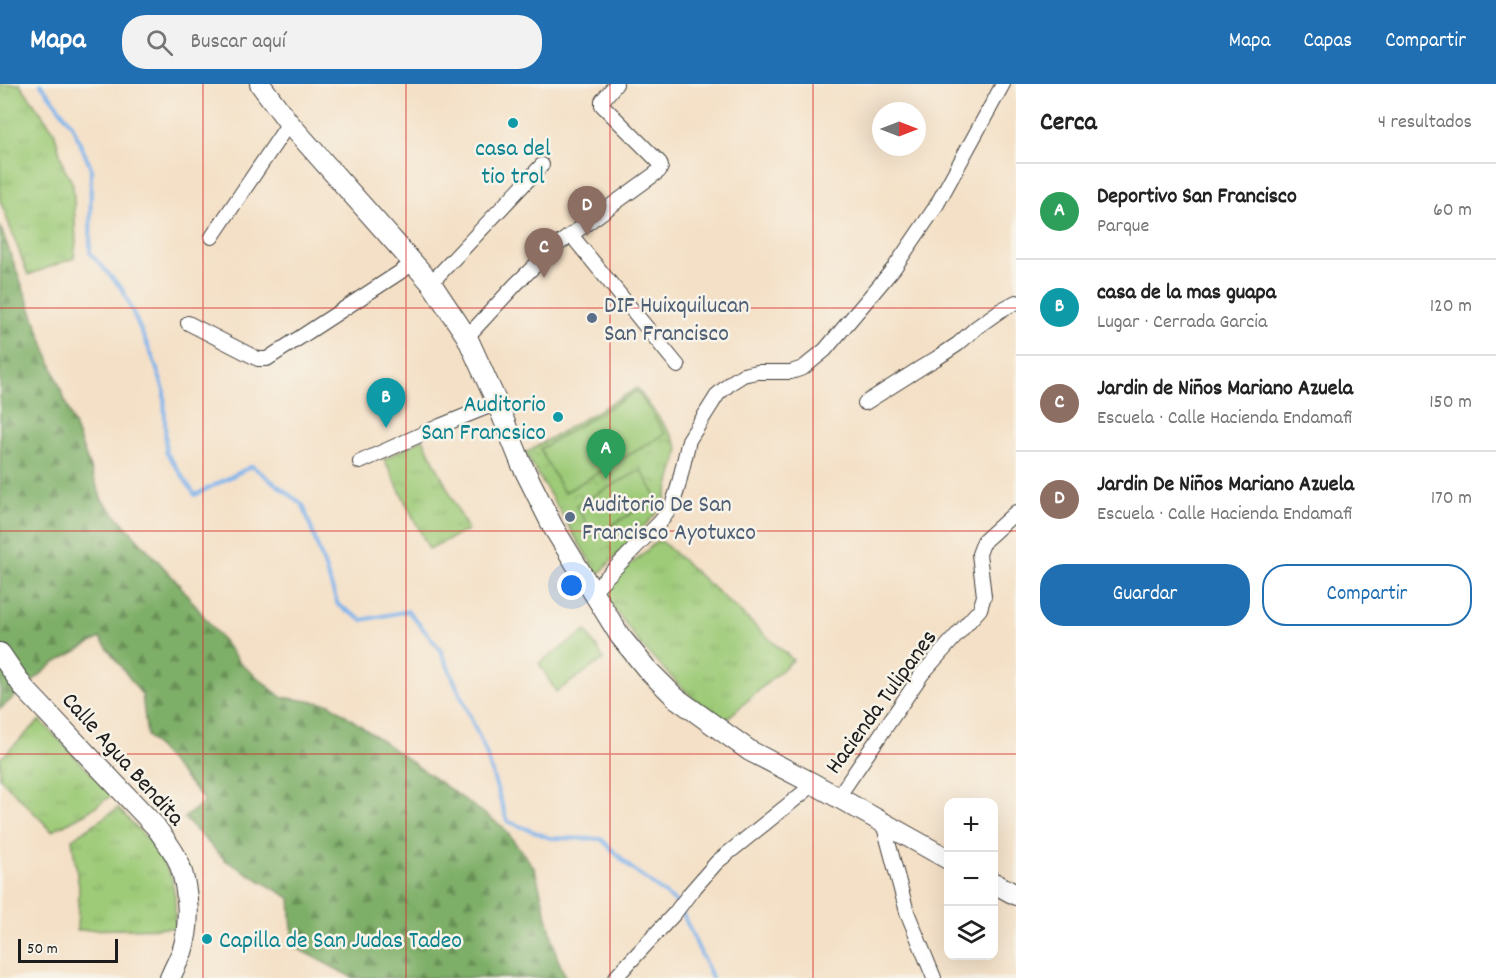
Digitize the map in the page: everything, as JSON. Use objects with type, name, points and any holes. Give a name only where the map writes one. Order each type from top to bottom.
[{"type":"main road","points":[[260,84],[289,123],[414,263],[467,338],[521,463],[553,527],[620,636],[645,668],[676,698],[750,751],[944,857]]},
{"type":"main road","name":"Calle Agua Bendita","points":[[0,653],[24,688],[156,827],[179,862],[188,914],[182,950],[170,978]]},
{"type":"main road","points":[[998,886],[1016,895]]},
{"type":"street","points":[[467,338],[553,248],[659,171],[660,163],[603,107],[603,101],[616,84]]},
{"type":"street","points":[[592,592],[661,521],[672,506],[688,440],[718,394],[743,375],[757,372],[791,372],[803,368],[825,350],[894,268],[935,208],[1003,84]]},
{"type":"street","points":[[212,237],[289,123]]},
{"type":"street","points":[[431,284],[542,165]]},
{"type":"street","points":[[572,236],[678,366]]},
{"type":"street","points":[[188,323],[258,359],[267,359],[414,263]]},
{"type":"street","points":[[865,404],[958,344],[985,321],[1016,302]]},
{"type":"street","points":[[360,462],[497,403]]},
{"type":"street","name":"Hacienda Tulipanes","points":[[838,797],[922,674],[980,609],[984,596],[980,554],[984,541],[1016,512]]},
{"type":"street","points":[[615,978],[679,908],[717,862],[814,784]]},
{"type":"street","points":[[883,823],[907,912],[934,978]]},
{"type":"green space","points":[[0,84],[20,84],[54,131],[64,168],[73,184],[76,242],[74,258],[28,275],[0,200]]},
{"type":"green space","points":[[0,226],[102,500],[178,583],[240,663],[281,697],[330,704],[503,827],[535,869],[557,957],[566,978],[353,978],[293,946],[290,898],[225,860],[184,818],[205,801],[147,736],[142,695],[100,638],[53,664],[0,709]]},
{"type":"green space","points":[[637,388],[679,449],[664,505],[598,575],[525,453]]},
{"type":"green space","points":[[637,391],[665,434],[564,493],[540,449]]},
{"type":"green space","points":[[423,439],[468,530],[429,549],[384,459]]},
{"type":"green space","points":[[641,470],[657,498],[594,536],[576,505]]},
{"type":"green space","points":[[659,539],[793,660],[722,723],[679,685],[640,644],[601,590]]},
{"type":"green space","points":[[586,631],[604,659],[556,692],[539,663]]},
{"type":"green space","points":[[40,720],[112,795],[86,813],[52,831],[0,778],[0,759]]},
{"type":"green space","points":[[118,808],[152,844],[172,878],[175,898],[175,929],[77,930],[79,887],[72,839]]},
{"type":"waterway","points":[[41,84],[72,125],[91,168],[90,253],[123,290],[153,358],[164,390],[166,452],[195,495],[252,466],[303,505],[338,605],[362,620],[408,611],[440,649],[485,750],[507,821],[550,838],[601,839],[630,867],[677,903]]},
{"type":"waterway","points":[[681,910],[712,978]]},
{"type":"place","name":"casa del tio trol","points":[[513,123]]},
{"type":"place","name":"Jardin De Niños Mariano Azuela","points":[[587,236]]},
{"type":"place","name":"Jardin de Niños Mariano Azuela","points":[[544,278]]},
{"type":"place","name":"DIF Huixquilucan San Francisco","points":[[592,318]]},
{"type":"place","name":"Auditorio San Francsico","points":[[558,417]]},
{"type":"place","name":"casa de la mas guapa","points":[[386,428]]},
{"type":"place","name":"Deportivo San Francisco","points":[[606,479]]},
{"type":"place","name":"Auditorio De San Francisco Ayotuxco","points":[[570,517]]},
{"type":"place","name":"Capilla de San Judas Tadeo","points":[[207,939]]}]
